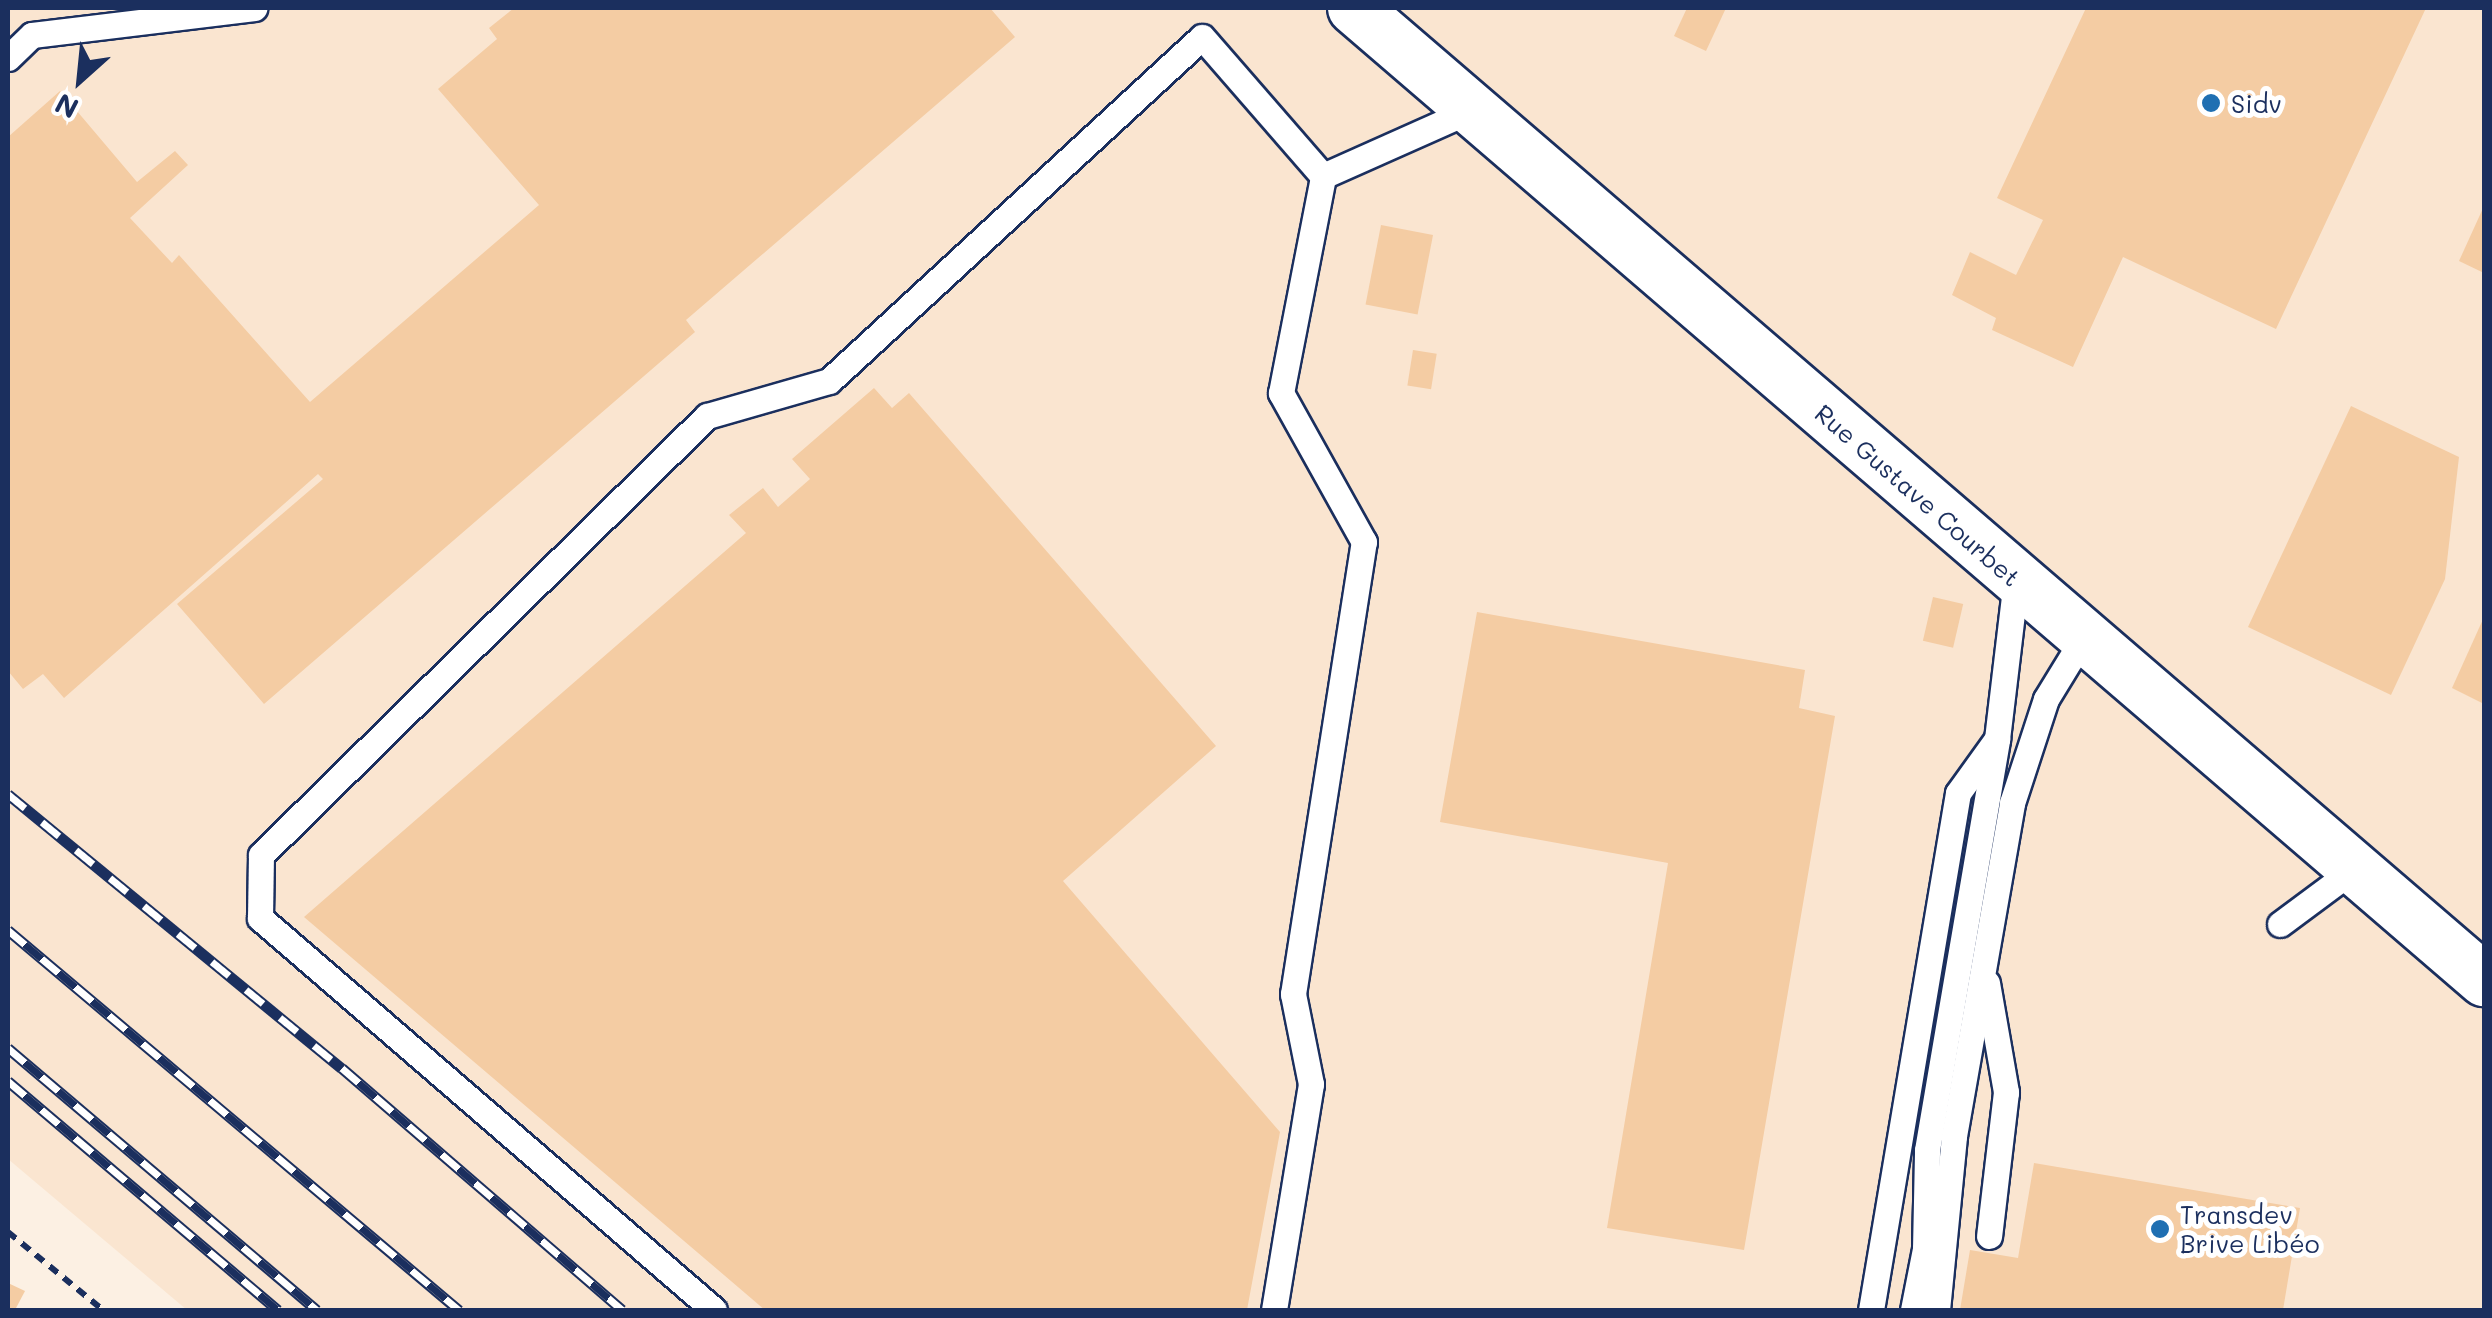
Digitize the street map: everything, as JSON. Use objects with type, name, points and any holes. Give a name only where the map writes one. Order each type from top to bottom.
[{"type":"street","name":"Rue Gustave Courbet","points":[[1354,8],[2484,980]]},
{"type":"lane","points":[[8,58],[32,35],[254,8]]},
{"type":"lane","points":[[714,1310],[260,918],[261,854],[706,416],[829,381],[1202,37],[1323,176]]},
{"type":"lane","points":[[1323,176],[1471,110]]},
{"type":"lane","points":[[1274,1310],[1312,1084],[1292,994],[1364,542],[1280,392],[1323,176]]},
{"type":"lane","points":[[1913,1310],[1924,1249],[1927,1150],[1997,739],[2016,579]]},
{"type":"lane","points":[[1937,1310],[1954,1136],[2028,746],[2084,637]]},
{"type":"lane","points":[[1871,1310],[1958,792],[1997,739]]},
{"type":"lane","points":[[2280,924],[2354,868]]},
{"type":"lane","points":[[1984,964],[2006,1092],[1989,1236]]},
{"type":"path","points":[[8,1232],[103,1310]]},
{"type":"shaded area","points":[[8,8],[2484,8],[2484,1310],[187,1310],[8,1159]]},
{"type":"building","points":[[514,8],[990,8],[1015,37],[686,320],[695,332],[264,704],[177,604],[323,479],[318,474],[64,698],[43,674],[23,689],[8,671],[8,137],[60,91],[137,182],[175,151],[188,165],[130,218],[172,263],[179,255],[310,402],[539,205],[438,89],[497,39],[489,28]]},
{"type":"building","points":[[1687,8],[1726,8],[1706,51],[1674,36]]},
{"type":"building","name":"Sidv","points":[[2086,8],[2426,8],[2276,329],[2123,257],[2073,367],[1992,330],[1996,318],[1952,295],[1970,252],[2016,275],[2043,220],[1997,198]]},
{"type":"building","points":[[2484,206],[2484,273],[2459,261]]},
{"type":"building","points":[[1381,225],[1433,235],[1418,315],[1366,305]]},
{"type":"building","points":[[1413,350],[1437,354],[1431,389],[1407,386]]},
{"type":"building","points":[[874,388],[892,408],[909,393],[1216,746],[1063,881],[1280,1132],[1247,1310],[765,1310],[304,917],[746,533],[729,515],[763,488],[778,507],[810,479],[792,459]]},
{"type":"building","points":[[2351,406],[2459,457],[2445,579],[2391,695],[2248,627]]},
{"type":"building","points":[[1933,597],[1963,604],[1953,648],[1923,641]]},
{"type":"building","points":[[1477,612],[1805,670],[1799,708],[1835,716],[1744,1250],[1607,1228],[1668,863],[1440,822]]},
{"type":"building","points":[[2484,617],[2484,704],[2452,688]]},
{"type":"building","name":"Transdev Brive Libéo","points":[[2034,1163],[2300,1208],[2283,1310],[1960,1310],[1970,1250],[2018,1258]]},
{"type":"building","points":[[8,1283],[25,1291],[15,1310],[8,1310]]},
{"type":"railway","points":[[8,794],[342,1068],[622,1310]]},
{"type":"railway","points":[[8,930],[459,1310]]},
{"type":"railway","points":[[8,1048],[317,1310]]},
{"type":"railway","points":[[8,1081],[278,1310]]},
{"type":"place","name":"Sidv","points":[[2211,103]]},
{"type":"place","name":"Transdev Brive Libéo","points":[[2160,1229]]}]
